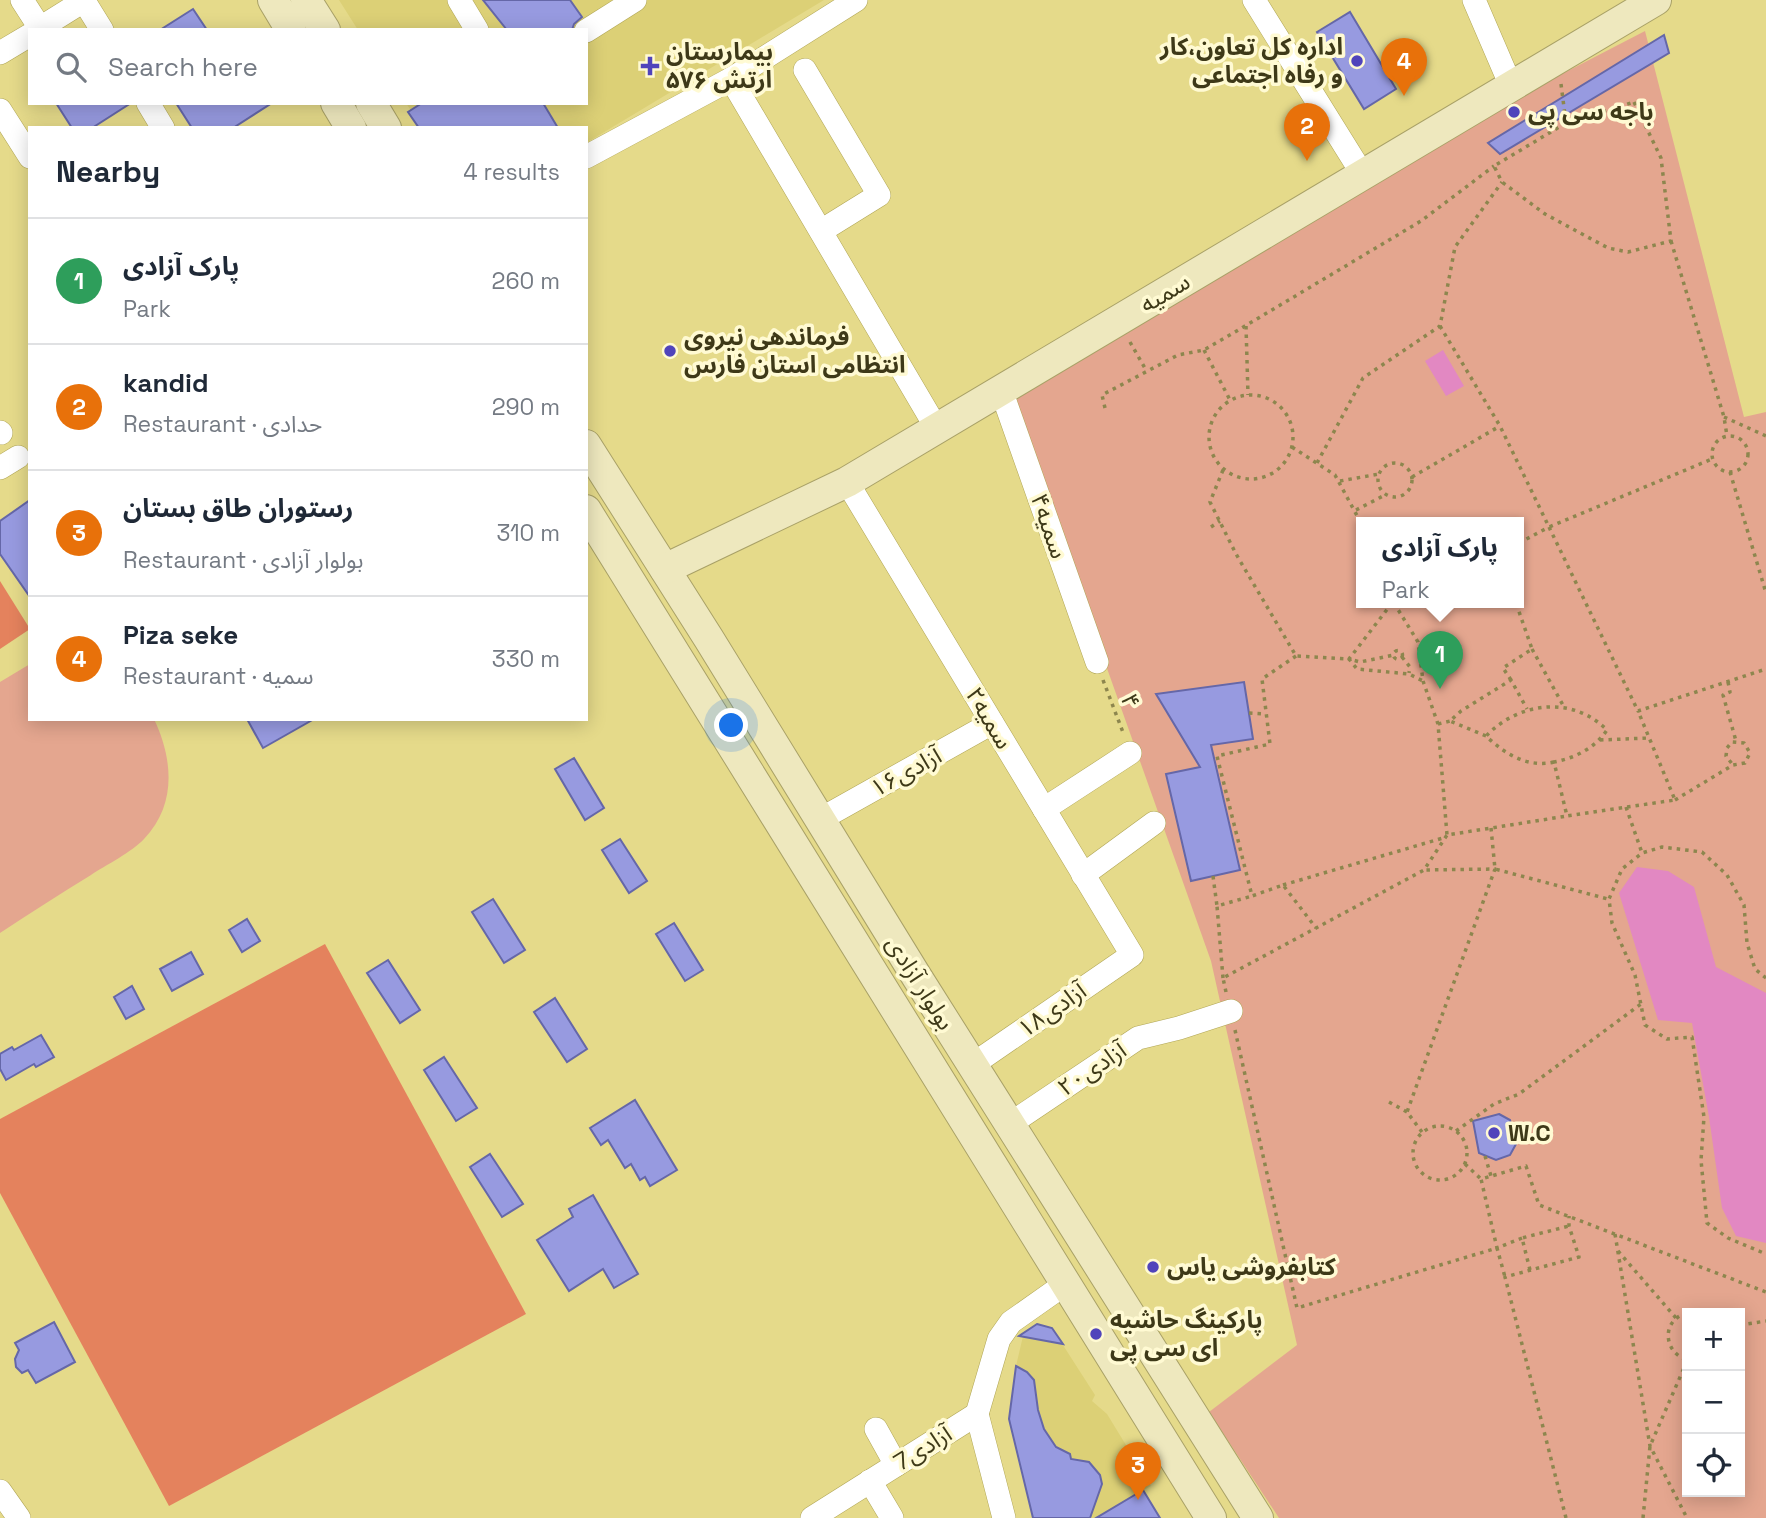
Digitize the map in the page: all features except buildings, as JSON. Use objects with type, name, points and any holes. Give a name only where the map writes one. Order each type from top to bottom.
[{"type":"main road","points":[[273,0],[290,28]]},
{"type":"main road","points":[[306,0],[324,28]]},
{"type":"main road","name":"سمیه","points":[[665,569],[847,481],[1511,86],[1556,69],[1656,0]]},
{"type":"main road","points":[[337,105],[350,126]]},
{"type":"main road","points":[[372,105],[385,126]]},
{"type":"main road","name":"بولوار آزادی","points":[[588,448],[1258,1518]]},
{"type":"main road","name":"بولوار آزادی","points":[[588,513],[1211,1518]]},
{"type":"main road","points":[[768,807],[801,789]]},
{"type":"street","points":[[22,0],[35,28]]},
{"type":"street","points":[[41,28],[84,0],[101,28]]},
{"type":"street","points":[[459,0],[476,28]]},
{"type":"street","points":[[588,30],[635,0]]},
{"type":"street","points":[[588,156],[731,79],[856,0]]},
{"type":"street","points":[[1254,0],[1363,175]]},
{"type":"street","points":[[1474,0],[1511,86]]},
{"type":"street","points":[[0,53],[28,36]]},
{"type":"street","points":[[806,70],[879,195],[821,231]]},
{"type":"street","points":[[731,79],[937,429]]},
{"type":"street","points":[[149,105],[162,126]]},
{"type":"street","points":[[0,110],[28,154]]},
{"type":"street","name":"سمیه۴","points":[[1001,390],[1097,662]]},
{"type":"street","name":"۲سمیه","points":[[847,481],[1132,955]]},
{"type":"street","name":"آزادی۱۶","points":[[819,820],[992,723]]},
{"type":"street","points":[[1044,809],[1130,753]]},
{"type":"street","points":[[1083,875],[1154,823]]},
{"type":"street","name":"آزادی۱۸","points":[[972,1065],[1132,955]]},
{"type":"street","name":"آزادی۲۰","points":[[1010,1124],[1138,1038],[1231,1011]]},
{"type":"street","points":[[1004,1518],[977,1414],[999,1339],[1005,1330],[1011,1322],[1065,1284]]},
{"type":"street","name":"7آزادی","points":[[812,1518],[977,1414]]},
{"type":"street","points":[[876,1429],[896,1465]]},
{"type":"street","points":[[870,1482],[892,1518]]},
{"type":"street","points":[[0,1490],[19,1518]]},
{"type":"path","points":[[1556,69],[1566,123]]},
{"type":"path","points":[[1105,408],[1102,395],[1178,355],[1204,350],[1245,326],[1420,220],[1494,166],[1566,123],[1634,102],[1661,158],[1671,241],[1724,416],[1727,436]]},
{"type":"path","points":[[1494,166],[1502,182],[1553,219],[1608,248],[1628,252],[1671,241]]},
{"type":"path","points":[[1502,182],[1455,247],[1440,326],[1500,426],[1638,711],[1675,800]]},
{"type":"path","points":[[1118,320],[1146,370]]},
{"type":"path","points":[[1245,326],[1248,395]]},
{"type":"path","points":[[1317,463],[1363,378],[1440,326]]},
{"type":"path","points":[[1204,350],[1230,400]]},
{"type":"path","points":[[1258,395],[1282,408],[1290,420],[1292,447],[1287,460],[1277,471],[1265,478],[1250,480],[1236,477],[1223,470],[1214,459],[1208,431],[1212,418],[1220,407],[1230,400],[1258,395]]},
{"type":"path","points":[[1724,416],[1766,436]]},
{"type":"path","points":[[1412,477],[1500,426]]},
{"type":"path","points":[[1727,436],[1744,442],[1748,453],[1748,459],[1741,468],[1730,472],[1719,469],[1712,459],[1712,447],[1727,436]]},
{"type":"path","points":[[1292,447],[1335,475],[1359,517]]},
{"type":"path","points":[[1524,540],[1549,527],[1712,459]]},
{"type":"path","points":[[1394,463],[1406,467],[1412,477],[1407,493],[1396,498],[1385,495],[1378,486],[1379,474],[1384,467],[1394,463]]},
{"type":"path","points":[[1223,470],[1210,502],[1296,656]]},
{"type":"path","points":[[1730,472],[1766,593]]},
{"type":"path","points":[[1339,482],[1379,474]]},
{"type":"path","points":[[1356,510],[1385,495]]},
{"type":"path","points":[[1211,527],[1220,521]]},
{"type":"path","points":[[1349,659],[1389,608]]},
{"type":"path","points":[[1396,608],[1418,642],[1423,681],[1438,724],[1446,836],[1424,870]]},
{"type":"path","points":[[1518,608],[1532,649],[1564,707]]},
{"type":"path","points":[[1527,709],[1503,668],[1532,649]]},
{"type":"path","points":[[1252,896],[1217,756],[1270,744],[1262,680],[1296,656],[1360,662],[1394,655],[1397,659],[1402,657],[1410,667],[1409,674]]},
{"type":"path","points":[[1349,659],[1357,669],[1409,674],[1423,681]]},
{"type":"path","name":"۴","points":[[1097,662],[1130,753]]},
{"type":"path","points":[[1638,711],[1766,669]]},
{"type":"path","points":[[1438,724],[1450,721],[1461,711],[1511,680]]},
{"type":"path","points":[[1728,682],[1730,692],[1723,695],[1736,741]]},
{"type":"path","points":[[1450,721],[1486,736],[1502,751],[1531,763],[1554,762],[1582,753],[1607,730],[1583,714],[1564,707],[1527,709],[1504,721],[1486,736]]},
{"type":"path","points":[[1249,713],[1266,714]]},
{"type":"path","points":[[1598,740],[1650,738]]},
{"type":"path","points":[[1217,906],[1446,836],[1675,800],[1733,765],[1745,763],[1749,757],[1747,745],[1736,741],[1729,745],[1726,752],[1733,765]]},
{"type":"path","points":[[1554,762],[1567,816]]},
{"type":"path","points":[[1626,807],[1642,853]]},
{"type":"path","points":[[1407,1112],[1495,869],[1491,828]]},
{"type":"path","points":[[1766,978],[1755,970],[1747,943],[1744,905],[1727,875],[1702,852],[1662,848],[1642,853],[1622,869],[1609,899],[1612,923],[1634,975],[1645,1025],[1667,1039],[1692,1037],[1704,1117],[1701,1160],[1707,1223],[1728,1238],[1766,1254]]},
{"type":"path","points":[[1223,978],[1424,870],[1495,869],[1609,899]]},
{"type":"path","points":[[1213,876],[1223,978],[1297,1308],[1569,1226]]},
{"type":"path","points":[[1283,884],[1316,928]]},
{"type":"path","points":[[1456,1131],[1494,1104],[1519,1094],[1641,1004]]},
{"type":"path","points":[[1389,1102],[1407,1112],[1422,1132]]},
{"type":"path","points":[[1439,1126],[1456,1131],[1466,1146],[1465,1164],[1461,1171],[1445,1181],[1428,1178],[1415,1166],[1413,1157],[1416,1139],[1422,1132],[1439,1126]]},
{"type":"path","points":[[1485,1156],[1491,1176]]},
{"type":"path","points":[[1465,1164],[1481,1178],[1566,1518]]},
{"type":"path","points":[[1481,1178],[1526,1166],[1539,1205],[1766,1292]]},
{"type":"path","points":[[1506,1277],[1579,1257],[1569,1226],[1569,1216]]},
{"type":"path","points":[[1615,1234],[1650,1446],[1643,1518]]},
{"type":"path","points":[[1522,1238],[1531,1270]]},
{"type":"path","points":[[1617,1251],[1676,1318]]},
{"type":"path","points":[[1682,1315],[1671,1324],[1667,1339],[1674,1353],[1682,1358]]},
{"type":"path","points":[[1745,1324],[1766,1321]]},
{"type":"path","points":[[1650,1446],[1683,1371]]},
{"type":"path","points":[[1650,1446],[1687,1518]]},
{"type":"shaded area","name":"بیمارستان ۵۷۶ ارتش","points":[[339,0],[824,0],[588,142],[588,126],[421,126],[407,105],[588,105],[588,28],[357,28]]},
{"type":"shaded area","points":[[1645,31],[1744,417],[1766,412],[1766,1518],[1279,1518],[1209,1412],[1297,1345],[1211,961],[1012,401],[1560,75]]},
{"type":"shaded area","points":[[1443,350],[1464,386],[1446,396],[1425,361]]},
{"type":"shaded area","points":[[0,581],[28,626],[28,630],[0,649]]},
{"type":"shaded area","points":[[28,665],[28,721],[155,721],[165,750],[168,781],[162,812],[155,826],[139,844],[0,933],[0,682]]},
{"type":"shaded area","points":[[1637,867],[1668,871],[1694,887],[1716,967],[1766,993],[1766,1243],[1736,1236],[1722,1208],[1692,1023],[1658,1020],[1619,893]]},
{"type":"shaded area","points":[[325,944],[526,1314],[169,1506],[0,1193],[0,1119]]},
{"type":"shaded area","points":[[1037,1324],[1052,1328],[1095,1395],[1092,1401],[1107,1414],[1151,1486],[1096,1518],[1033,1518],[1009,1419],[1016,1366],[1024,1332]]},
{"type":"place","name":"اداره کل تعاون،کار و رفاه اجتماعی","points":[[1357,61]]},
{"type":"place","name":"بیمارستان ۵۷۶ ارتش","points":[[650,66]]},
{"type":"place","name":"Piza seke","points":[[1404,96]]},
{"type":"place","name":"باجه سی پی","points":[[1514,112]]},
{"type":"place","name":"kandid","points":[[1307,161]]},
{"type":"place","name":"فرماندهی نیروی انتظامی استان فارس","points":[[670,351]]},
{"type":"place","name":"پارک آزادی","points":[[1440,689]]},
{"type":"place","name":"W.C","points":[[1494,1133]]},
{"type":"place","name":"کتابفروشی یاس","points":[[1153,1267]]},
{"type":"place","name":"پارکینگ حاشیه ای سی پی","points":[[1096,1334]]},
{"type":"place","name":"رستوران طاق بستان","points":[[1138,1500]]}]
